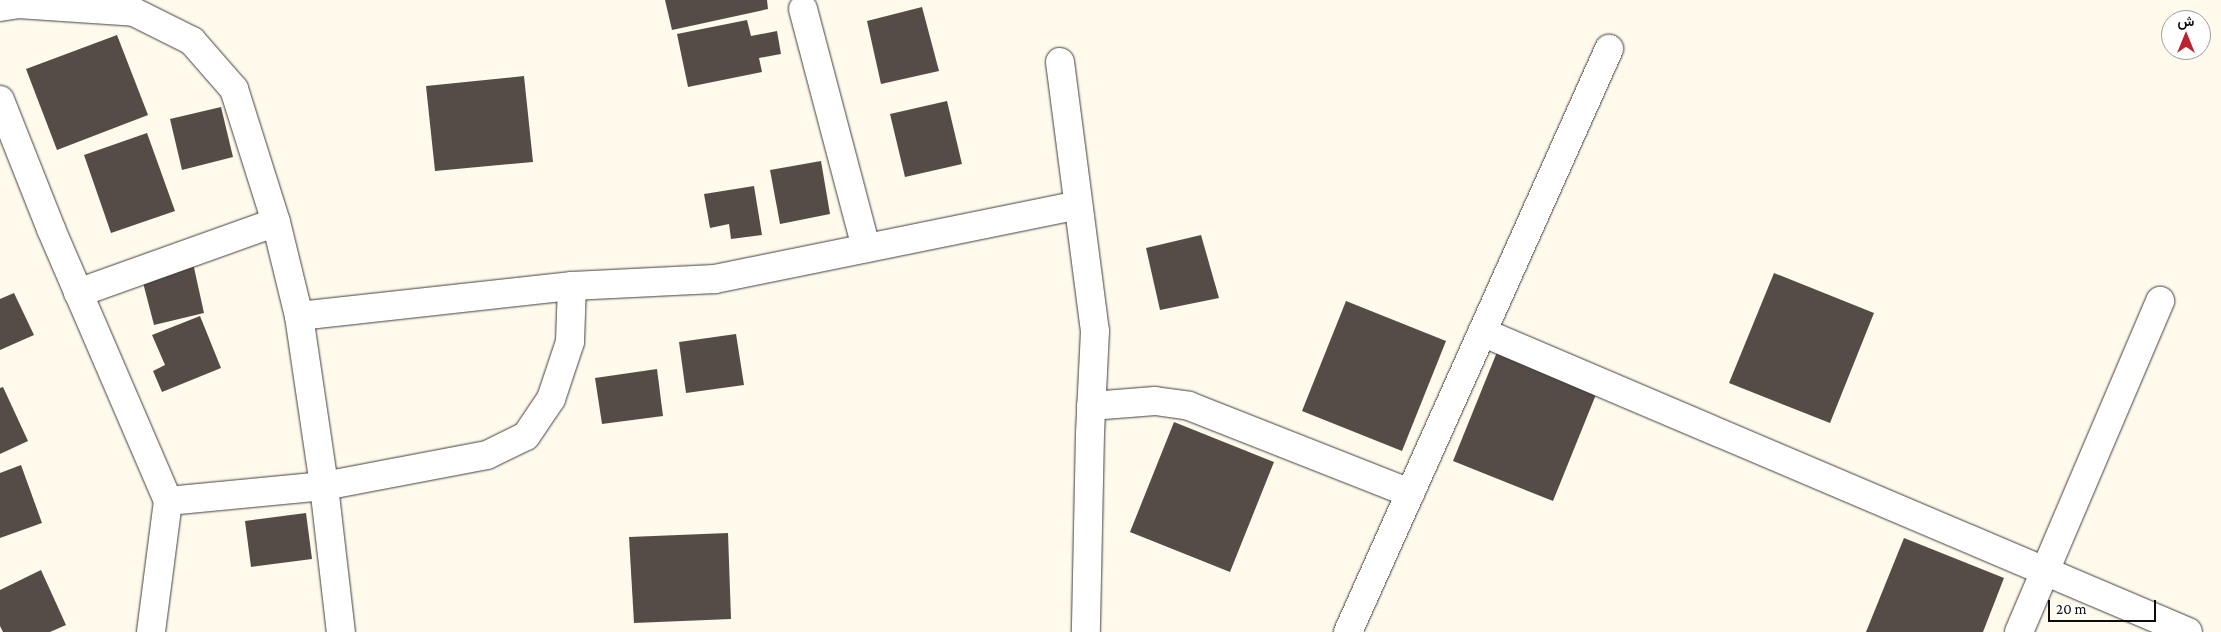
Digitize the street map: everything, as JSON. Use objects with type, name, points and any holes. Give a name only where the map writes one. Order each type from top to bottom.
[{"type":"street","points":[[0,7],[18,4],[134,12],[192,42],[234,88],[276,222],[299,316],[324,486],[342,632]]},
{"type":"street","points":[[803,9],[866,248]]},
{"type":"street","points":[[1354,630],[1410,493],[1609,49]]},
{"type":"street","points":[[1060,62],[1095,331],[1091,406],[1086,632]]},
{"type":"street","points":[[0,100],[78,293],[168,501],[151,632]]},
{"type":"street","points":[[299,316],[572,286],[715,279],[1078,206]]},
{"type":"street","points":[[78,293],[276,222]]},
{"type":"street","points":[[168,501],[324,486],[487,455],[526,436],[551,399],[570,342],[572,286]]},
{"type":"street","points":[[2019,632],[2160,301]]},
{"type":"street","points":[[1482,332],[2188,632]]},
{"type":"street","points":[[1091,406],[1155,401],[1189,406],[1410,493]]},
{"type":"building","points":[[665,0],[767,0],[768,9],[672,30]]},
{"type":"building","points":[[922,7],[939,71],[881,84],[867,21]]},
{"type":"building","points":[[747,20],[751,36],[777,31],[781,54],[759,58],[762,72],[688,87],[677,34]]},
{"type":"building","points":[[117,35],[148,115],[57,150],[26,69]]},
{"type":"building","points":[[524,76],[533,162],[435,171],[426,86]]},
{"type":"building","points":[[947,101],[962,164],[905,177],[890,114]]},
{"type":"building","points":[[221,107],[233,157],[182,170],[170,119]]},
{"type":"building","points":[[147,133],[175,211],[111,233],[84,155]]},
{"type":"building","points":[[821,161],[830,214],[780,224],[770,170]]},
{"type":"building","points":[[754,186],[762,235],[731,239],[729,224],[710,228],[704,194]]},
{"type":"building","points":[[1201,235],[1219,298],[1160,310],[1146,248]]},
{"type":"building","points":[[193,263],[204,313],[154,325],[141,275]]},
{"type":"building","points":[[1774,273],[1874,313],[1830,423],[1729,383]]},
{"type":"building","points":[[14,293],[34,335],[0,350],[0,299]]},
{"type":"building","points":[[1346,301],[1446,341],[1402,451],[1302,411]]},
{"type":"building","points":[[200,316],[221,368],[162,392],[153,371],[165,365],[152,335]]},
{"type":"building","points":[[736,334],[744,385],[686,393],[679,342]]},
{"type":"building","points":[[1497,352],[1597,392],[1553,501],[1453,461]]},
{"type":"building","points":[[657,369],[663,416],[602,424],[595,378]]},
{"type":"building","points":[[3,387],[28,441],[0,454],[0,388]]},
{"type":"building","points":[[1174,422],[1274,462],[1230,572],[1130,532]]},
{"type":"building","points":[[21,465],[42,523],[0,538],[0,473]]},
{"type":"building","points":[[306,513],[312,559],[251,567],[245,521]]},
{"type":"building","points":[[728,533],[731,619],[634,623],[629,537]]},
{"type":"building","points":[[1904,538],[2004,578],[1983,632],[1866,632]]},
{"type":"building","points":[[41,570],[66,625],[50,632],[3,632],[0,626],[0,590]]}]
